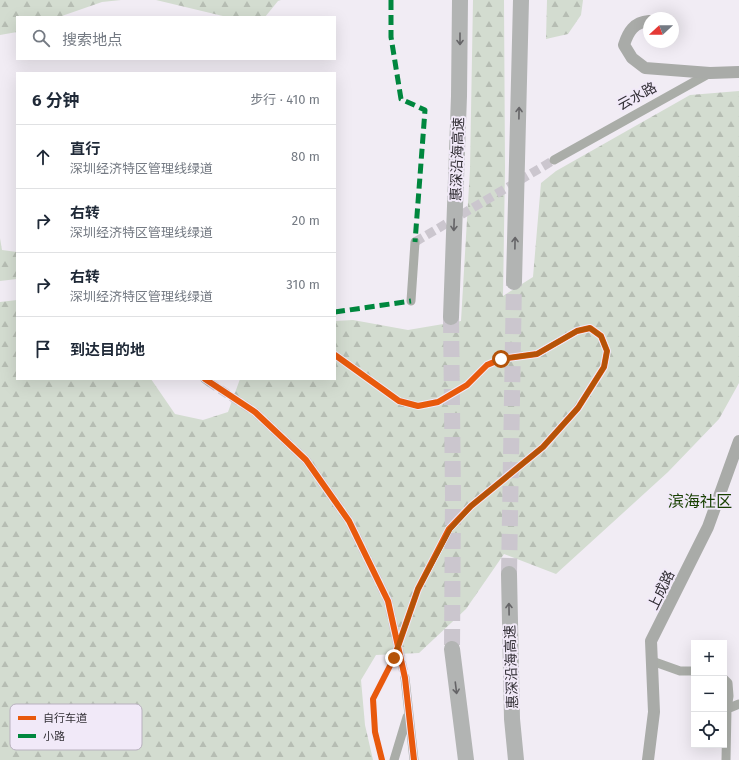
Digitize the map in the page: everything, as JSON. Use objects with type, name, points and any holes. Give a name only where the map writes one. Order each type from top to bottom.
[{"type":"highway","name":"惠深沿海高速","points":[[451,317],[459,96],[460,0]]},
{"type":"highway","points":[[514,282],[521,0]]},
{"type":"highway","name":"惠深沿海高速","points":[[509,574],[512,719],[516,760]]},
{"type":"highway","points":[[452,650],[466,760]]},
{"type":"street","points":[[643,23],[633,26],[627,35],[624,45],[632,58],[646,68],[710,73]]},
{"type":"street","name":"云水路","points":[[554,160],[710,73],[739,72]]},
{"type":"street","points":[[411,301],[415,242]]},
{"type":"street","name":"上成路","points":[[648,760],[654,712],[652,641],[708,527],[739,441]]},
{"type":"street","points":[[652,661],[680,672],[691,671]]},
{"type":"street","points":[[404,678],[414,760]]},
{"type":"street","points":[[727,682],[730,696],[727,709]]},
{"type":"street","points":[[727,709],[739,704]]},
{"type":"street","points":[[394,760],[409,712]]},
{"type":"street","points":[[726,760],[727,712]]},
{"type":"green space","points":[[0,0],[121,0],[102,2],[62,16],[16,16],[16,32],[0,35]]},
{"type":"green space","points":[[156,0],[281,0],[278,1],[266,16],[223,16]]},
{"type":"green space","points":[[473,0],[504,0],[505,168],[503,296],[533,277],[541,183],[556,171],[690,95],[739,91],[739,383],[719,419],[668,472],[556,574],[504,554],[466,609],[419,653],[376,655],[361,680],[365,725],[373,760],[0,760],[0,302],[16,300],[16,380],[152,380],[175,414],[203,420],[228,412],[240,380],[336,380],[336,321],[353,320],[408,330],[461,321],[470,169]]},
{"type":"green space","points":[[547,0],[583,0],[581,15],[568,34],[546,39]]},
{"type":"green space","points":[[0,238],[2,250],[16,252],[16,279],[0,281]]},
{"type":"tunnel","points":[[415,242],[554,160]]},
{"type":"tunnel","points":[[509,574],[514,282]]},
{"type":"tunnel","points":[[451,317],[453,496],[452,649]]},
{"type":"tunnel","points":[[209,382],[255,412],[306,460],[349,521],[388,601],[405,678]]},
{"type":"marked path","points":[[391,0],[391,37],[401,99],[425,110],[415,242]]},
{"type":"marked path","points":[[336,312],[411,301]]},
{"type":"cycle path","points":[[336,356],[399,401],[418,406],[438,402],[467,385],[487,365],[501,359],[537,354],[577,331],[590,328],[601,336],[607,351],[604,367],[578,408],[543,447],[471,506],[449,529],[418,589],[394,658],[373,699],[375,732],[382,760]]},
{"type":"cycle path","points":[[207,380],[255,412],[306,460],[349,521],[388,601],[405,678],[414,760]]},
{"type":"district","name":"滨海社区","points":[[700,501]]},
{"type":"route","points":[[394,658],[406,618],[418,589],[450,529],[471,506],[543,447],[578,408],[604,367],[607,351],[601,336],[590,328],[577,331],[537,354],[528,357],[501,359]]}]
